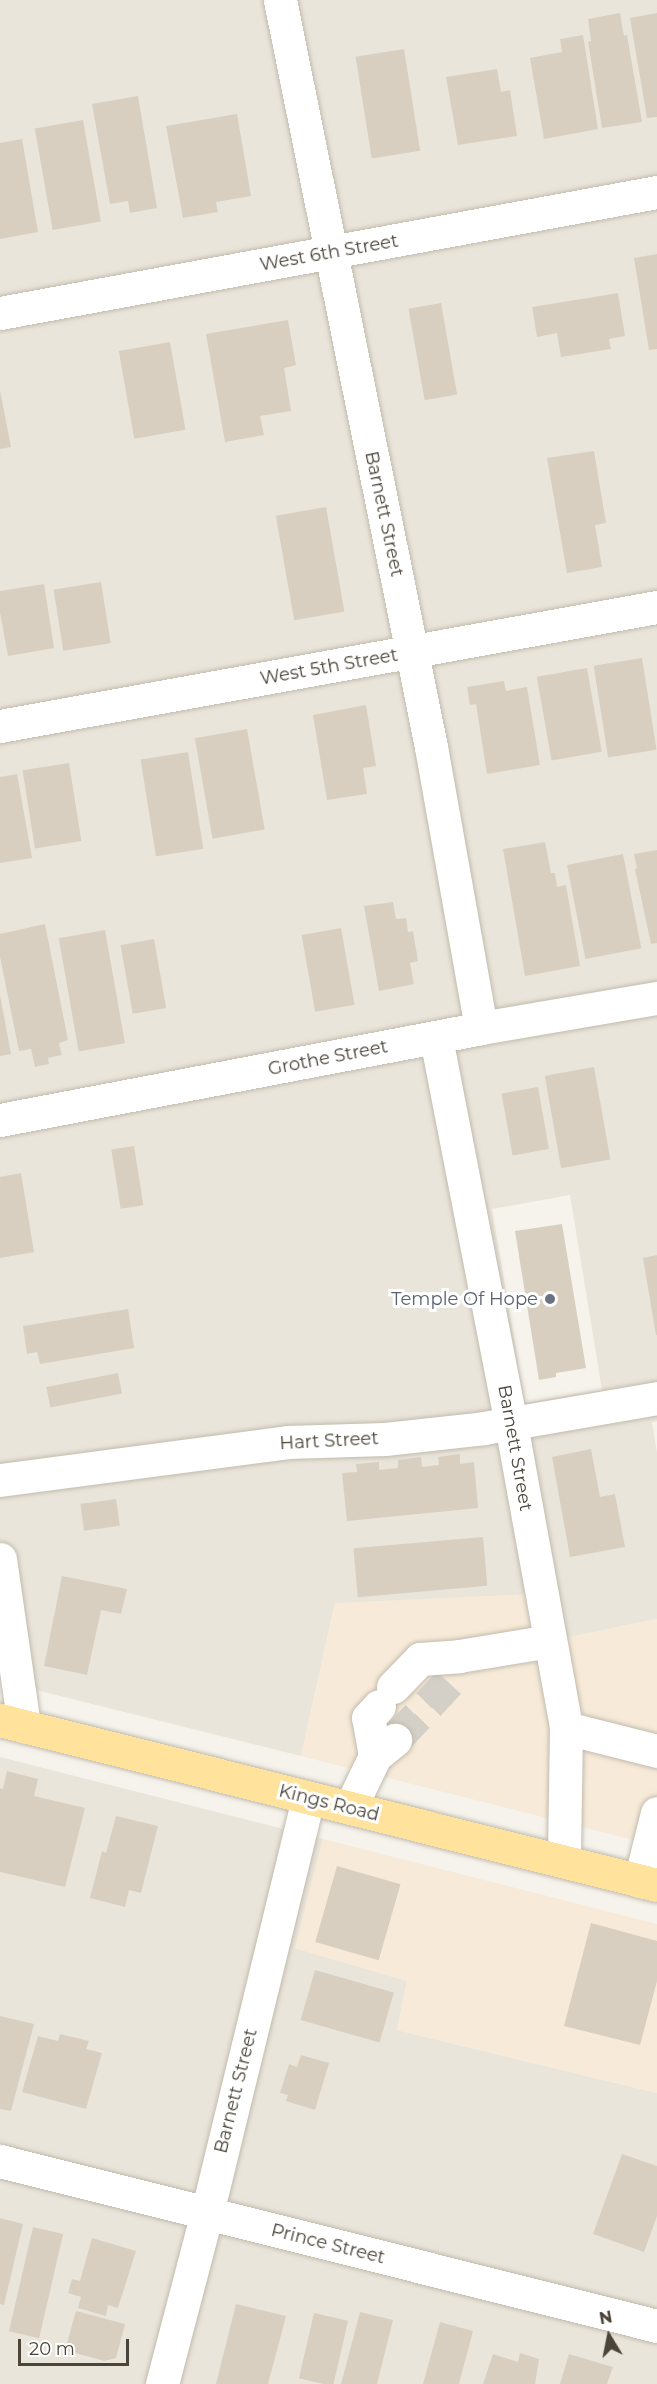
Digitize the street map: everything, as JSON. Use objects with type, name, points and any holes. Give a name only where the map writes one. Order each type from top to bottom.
[{"type":"main road","name":"Kings Road","points":[[12,1723],[649,1883]]},
{"type":"street","name":"Barnett Street","points":[[280,0],[412,651],[481,1028]]},
{"type":"street","name":"West 6th Street","points":[[0,313],[657,192]]},
{"type":"street","name":"West 5th Street","points":[[0,726],[657,607]]},
{"type":"street","name":"Grothe Street","points":[[0,1120],[481,1028],[657,998]]},
{"type":"street","name":"Barnett Street","points":[[436,1038],[511,1424],[566,1728],[564,1861]]},
{"type":"street","name":"Hart Street","points":[[0,1480],[287,1442],[385,1439],[511,1424],[657,1398]]},
{"type":"street","points":[[0,1559],[12,1723]]},
{"type":"street","points":[[350,1808],[385,1748],[368,1718],[420,1659],[454,1669],[550,1641]]},
{"type":"street","points":[[566,1728],[657,1751]]},
{"type":"street","name":"Barnett Street","points":[[162,2384],[207,2213],[308,1798]]},
{"type":"street","points":[[649,1883],[657,1813]]},
{"type":"street","name":"Prince Street","points":[[0,2161],[657,2326]]},
{"type":"shaded area","points":[[0,0],[657,0],[657,1421],[652,1422],[657,1453],[657,1619],[565,1638],[335,1603],[301,1756],[0,1681]],"holes":[[[570,1195],[602,1390],[525,1403],[492,1209]]]},
{"type":"shaded area","points":[[556,1593],[565,1638],[657,1619],[657,1846],[301,1756],[335,1603]]},
{"type":"shaded area","points":[[0,1757],[323,1839],[295,1948],[407,1981],[397,2030],[657,2093],[657,2384],[0,2384]]},
{"type":"shaded area","points":[[323,1839],[657,1924],[657,2093],[397,2030],[407,1981],[295,1948]]},
{"type":"building","points":[[620,13],[624,36],[627,35],[642,122],[602,128],[588,42],[591,41],[588,19]]},
{"type":"building","points":[[657,13],[657,117],[647,118],[630,18]]},
{"type":"building","points":[[583,35],[598,129],[544,139],[530,58],[562,52],[560,39]]},
{"type":"building","points":[[404,49],[420,151],[372,158],[356,57]]},
{"type":"building","points":[[497,69],[501,92],[510,90],[517,136],[458,145],[446,77]]},
{"type":"building","points":[[138,96],[157,208],[130,213],[128,201],[110,204],[92,104]]},
{"type":"building","points":[[237,114],[251,196],[216,202],[218,212],[183,218],[166,126]]},
{"type":"building","points":[[83,120],[101,221],[53,230],[35,129]]},
{"type":"building","points":[[22,139],[38,232],[0,239],[0,143]]},
{"type":"building","points":[[657,254],[657,349],[649,350],[634,258]]},
{"type":"building","points":[[618,293],[625,336],[609,339],[611,349],[561,357],[557,333],[537,337],[532,307]]},
{"type":"building","points":[[441,303],[457,395],[425,400],[409,309]]},
{"type":"building","points":[[288,320],[296,365],[284,368],[291,411],[260,416],[264,435],[225,442],[206,334]]},
{"type":"building","points":[[170,342],[185,430],[134,439],[119,351]]},
{"type":"building","points":[[0,390],[11,447],[0,449]]},
{"type":"building","points":[[594,451],[606,523],[595,525],[602,567],[567,573],[547,458]]},
{"type":"building","points":[[326,507],[344,611],[294,620],[276,516]]},
{"type":"building","points":[[101,582],[111,643],[63,651],[54,590]]},
{"type":"building","points":[[44,584],[54,648],[8,656],[0,613],[0,591]]},
{"type":"building","points":[[642,658],[657,750],[608,758],[594,666]]},
{"type":"building","points":[[587,668],[602,752],[552,761],[537,677]]},
{"type":"building","points":[[504,681],[506,691],[527,687],[540,765],[487,774],[476,704],[470,705],[467,687]]},
{"type":"building","points":[[366,705],[376,766],[363,768],[367,794],[327,800],[313,715]]},
{"type":"building","points":[[247,729],[265,829],[213,839],[195,738]]},
{"type":"building","points":[[188,752],[203,849],[156,856],[141,760]]},
{"type":"building","points":[[69,763],[81,841],[35,848],[23,770]]},
{"type":"building","points":[[17,774],[32,858],[0,863],[0,777]]},
{"type":"building","points":[[545,842],[551,873],[555,873],[557,887],[566,885],[580,966],[525,976],[503,849]]},
{"type":"building","points":[[657,850],[657,943],[651,944],[635,869],[637,868],[634,854]]},
{"type":"building","points":[[623,854],[641,948],[585,959],[567,865]]},
{"type":"building","points":[[393,902],[396,919],[406,918],[408,932],[413,931],[418,961],[410,963],[414,984],[379,991],[364,906]]},
{"type":"building","points":[[45,924],[68,1040],[59,1043],[62,1055],[48,1058],[49,1064],[35,1067],[31,1049],[19,1051],[0,957],[0,934]]},
{"type":"building","points":[[341,928],[355,1005],[315,1012],[302,935]]},
{"type":"building","points":[[105,930],[125,1043],[79,1051],[59,938]]},
{"type":"building","points":[[154,939],[166,1008],[133,1014],[121,945]]},
{"type":"building","points":[[0,995],[11,1054],[0,1056]]},
{"type":"building","points":[[594,1067],[610,1160],[561,1168],[545,1076]]},
{"type":"building","points":[[538,1087],[549,1149],[513,1155],[502,1093]]},
{"type":"building","points":[[134,1146],[143,1205],[121,1209],[111,1150]]},
{"type":"building","points":[[21,1173],[34,1252],[0,1258],[0,1177]]},
{"type":"building","name":"Temple Of Hope","points":[[562,1224],[586,1368],[556,1373],[556,1377],[539,1380],[515,1231]]},
{"type":"building","points":[[657,1255],[657,1335],[656,1335],[643,1258]]},
{"type":"building","points":[[128,1309],[134,1348],[40,1364],[37,1352],[27,1354],[23,1326]]},
{"type":"building","points":[[118,1373],[122,1394],[50,1408],[46,1387]]},
{"type":"building","points":[[591,1449],[600,1497],[615,1494],[625,1547],[570,1557],[552,1457]]},
{"type":"building","points":[[460,1454],[460,1464],[474,1462],[478,1508],[347,1521],[342,1473],[357,1472],[356,1464],[379,1462],[379,1470],[398,1468],[398,1460],[421,1457],[422,1467],[439,1465],[438,1457]]},
{"type":"building","points":[[116,1499],[120,1526],[84,1531],[80,1504]]},
{"type":"building","points":[[483,1537],[487,1586],[358,1597],[353,1548]]},
{"type":"building","points":[[62,1576],[127,1589],[121,1614],[101,1610],[87,1675],[44,1666]]},
{"type":"building","points":[[7,1771],[38,1779],[34,1796],[85,1808],[65,1887],[0,1872],[0,1788],[3,1789]]},
{"type":"building","points":[[116,1816],[158,1826],[141,1893],[129,1890],[125,1907],[90,1898],[102,1851],[106,1853]]},
{"type":"building","points":[[337,1866],[400,1884],[379,1960],[315,1942]]},
{"type":"building","points":[[591,1923],[657,1941],[657,1981],[640,2045],[564,2026]]},
{"type":"building","points":[[315,1970],[394,1993],[379,2043],[301,2020]]},
{"type":"building","points":[[0,2016],[34,2024],[11,2111],[0,2109]]},
{"type":"building","points":[[60,2034],[89,2041],[86,2049],[102,2053],[86,2109],[22,2092],[38,2036],[58,2041]]},
{"type":"building","points":[[301,2055],[329,2063],[315,2110],[286,2101],[288,2095],[280,2093],[289,2064],[297,2067]]},
{"type":"building","points":[[622,2154],[657,2166],[657,2216],[644,2252],[593,2234]]},
{"type":"building","points":[[0,2218],[23,2224],[4,2305],[0,2304]]},
{"type":"building","points":[[33,2227],[63,2234],[39,2338],[9,2331]]},
{"type":"building","points":[[92,2238],[136,2251],[118,2308],[108,2305],[106,2316],[78,2308],[81,2297],[68,2293],[72,2279],[80,2281]]},
{"type":"building","points":[[236,2304],[286,2316],[268,2384],[216,2384]]},
{"type":"building","points":[[76,2311],[125,2324],[116,2358],[104,2361],[65,2350]]},
{"type":"building","points":[[360,2312],[393,2320],[377,2384],[341,2384]]},
{"type":"building","points":[[314,2313],[348,2321],[334,2384],[299,2378]]},
{"type":"building","points":[[440,2322],[473,2331],[459,2384],[423,2384]]},
{"type":"building","points":[[520,2353],[539,2359],[535,2384],[483,2384],[493,2354],[518,2362]]},
{"type":"building","points":[[569,2354],[613,2367],[607,2384],[560,2384]]},
{"type":"tunnel","points":[[395,1740],[449,1682]]},
{"type":"place","name":"Temple Of Hope","points":[[550,1299]]}]
